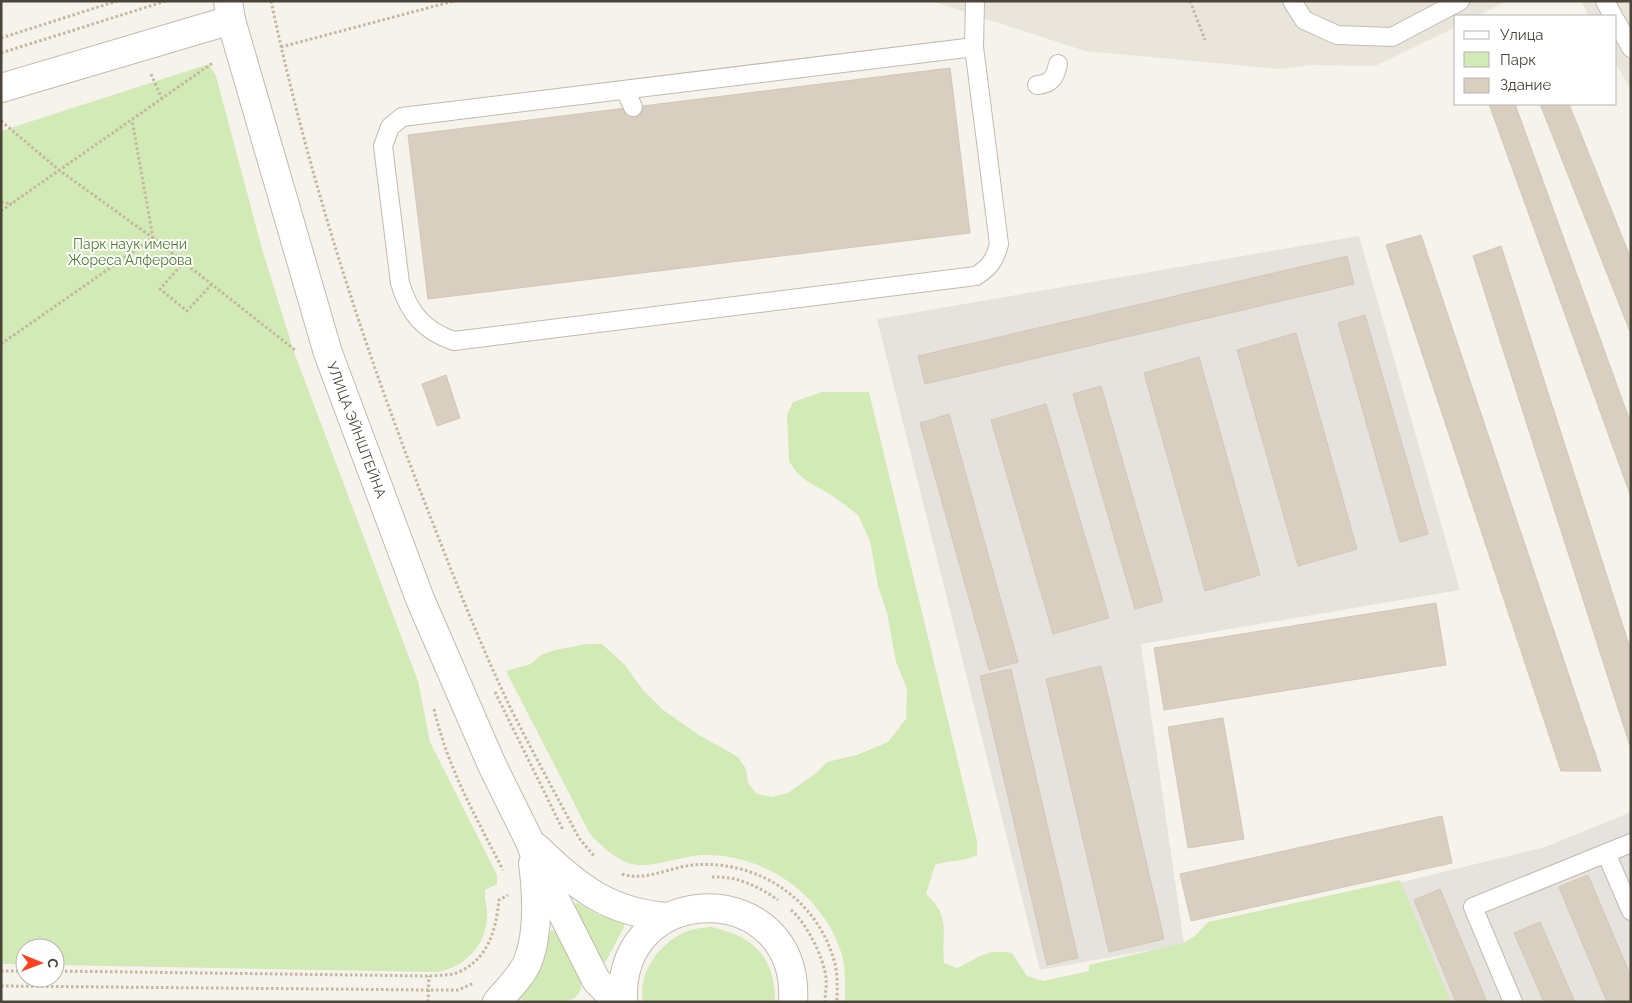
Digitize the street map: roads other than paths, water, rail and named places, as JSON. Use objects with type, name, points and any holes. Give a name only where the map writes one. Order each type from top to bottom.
[{"type":"street","points":[[1,88],[230,11]]},
{"type":"street","name":"УЛИЦА ЭЙНШТЕЙНА","points":[[230,11],[328,353],[420,599],[492,765],[544,875],[596,980],[617,1002]]},
{"type":"street","points":[[530,842],[585,891],[616,907],[645,915],[668,917]]},
{"type":"street","points":[[497,1002],[527,963],[534,935],[535,880],[530,842]]},
{"type":"street","points":[[623,1002],[622,987],[627,965],[636,946],[650,929],[668,917],[688,909],[710,907],[731,910],[751,918],[768,931],[782,948],[790,968],[795,997]]},
{"type":"lane","points":[[974,47],[402,117],[390,127],[383,146],[400,283],[405,301],[421,323],[441,336],[454,341],[976,276],[989,268],[996,258],[999,244],[974,47],[975,1]]},
{"type":"lane","points":[[1292,1],[1304,20],[1337,35],[1392,36],[1460,1]]},
{"type":"lane","points":[[1605,1],[1612,15]]},
{"type":"lane","points":[[1617,23],[1631,48]]},
{"type":"lane","points":[[1036,84],[1046,84],[1055,77],[1058,64]]},
{"type":"lane","points":[[625,90],[633,107]]},
{"type":"lane","points":[[1513,1002],[1473,906],[1631,843]]},
{"type":"lane","points":[[1606,853],[1631,911]]},
{"type":"park label","name":"Парк наук имени Жореса Алферова","points":[[130,252]]}]
